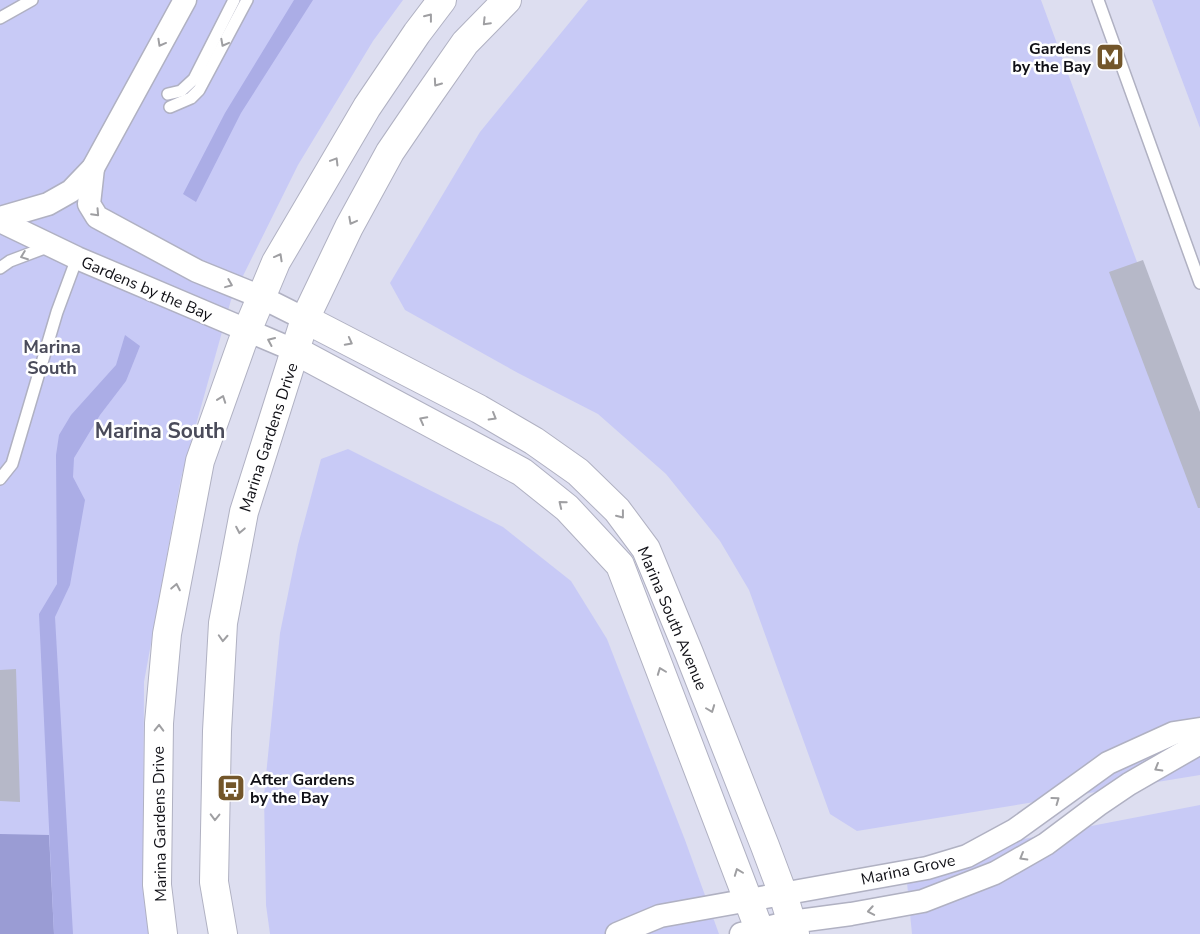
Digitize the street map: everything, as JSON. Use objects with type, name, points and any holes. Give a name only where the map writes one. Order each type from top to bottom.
[{"type":"main road","name":"Marina Gardens Drive","points":[[163,934],[157,885],[159,723],[167,634],[200,461],[247,330],[276,262],[357,123],[417,33],[442,0]]},
{"type":"main road","name":"Marina Gardens Drive","points":[[223,934],[214,882],[223,623],[244,512],[306,319],[349,227],[390,152],[465,43],[506,0]]},
{"type":"main road","name":"Marina South Avenue","points":[[306,319],[479,409],[534,441],[578,472],[617,510],[646,549],[693,663],[783,894],[793,928]]},
{"type":"main road","name":"Marina South Avenue","points":[[296,351],[522,472],[567,508],[620,565],[749,900],[754,933]]},
{"type":"street","name":"Gardens by the Bay","points":[[0,219],[48,204],[71,191],[93,168],[185,0]]},
{"type":"street","name":"Gardens by the Bay","points":[[93,168],[89,204],[97,217],[197,271],[261,297],[306,319]]},
{"type":"street","name":"Gardens by the Bay","points":[[0,219],[50,246],[296,351]]},
{"type":"street","name":"Marina Grove","points":[[617,934],[660,916],[927,868],[967,856],[1015,830],[1108,763],[1174,732],[1200,729]]},
{"type":"street","name":"Marina Grove","points":[[754,933],[793,928],[851,914],[923,901],[995,873],[1046,844],[1121,789],[1200,743]]},
{"type":"lane","points":[[0,18],[32,0]]},
{"type":"lane","points":[[168,94],[181,91],[194,79],[234,0]]},
{"type":"lane","points":[[170,107],[191,98],[199,90],[247,0]]},
{"type":"lane","points":[[1098,0],[1200,283]]},
{"type":"lane","points":[[0,268],[10,261],[50,246]]},
{"type":"lane","points":[[0,480],[12,464],[57,312],[77,258]]},
{"type":"shaded area","points":[[0,0],[403,0],[373,41],[298,165],[231,300],[181,478],[144,682],[143,885],[150,934],[0,934]]},
{"type":"shaded area","points":[[294,0],[313,0],[241,113],[196,202],[183,194],[225,113]]},
{"type":"shaded area","points":[[588,0],[1041,0],[1200,434],[1200,775],[857,831],[830,814],[749,590],[720,541],[666,474],[598,414],[518,373],[405,310],[390,283],[480,132]]},
{"type":"shaded area","points":[[1152,0],[1200,0],[1200,128]]},
{"type":"shaded area","points":[[125,335],[140,346],[126,381],[100,415],[74,458],[73,477],[85,500],[70,585],[55,617],[73,934],[54,934],[39,614],[57,584],[56,455],[59,435],[71,415],[116,365]]},
{"type":"shaded area","points":[[348,449],[503,527],[571,581],[607,639],[685,840],[719,934],[270,934],[266,905],[264,796],[280,633],[298,545],[321,459]]},
{"type":"shaded area","points":[[1200,805],[1200,934],[912,934],[905,862]]},
{"type":"shaded area","points":[[0,834],[49,835],[54,934],[0,934]]},
{"type":"building","points":[[1143,260],[1200,412],[1200,508],[1198,508],[1109,272]]},
{"type":"building","points":[[16,669],[20,802],[0,801],[0,670]]},
{"type":"place","name":"Gardens by the Bay","points":[[1110,57]]},
{"type":"place","name":"After Gardens by the Bay","points":[[231,788]]},
{"type":"district","name":"Marina South","points":[[52,357]]},
{"type":"district","name":"Marina South","points":[[160,431]]}]
